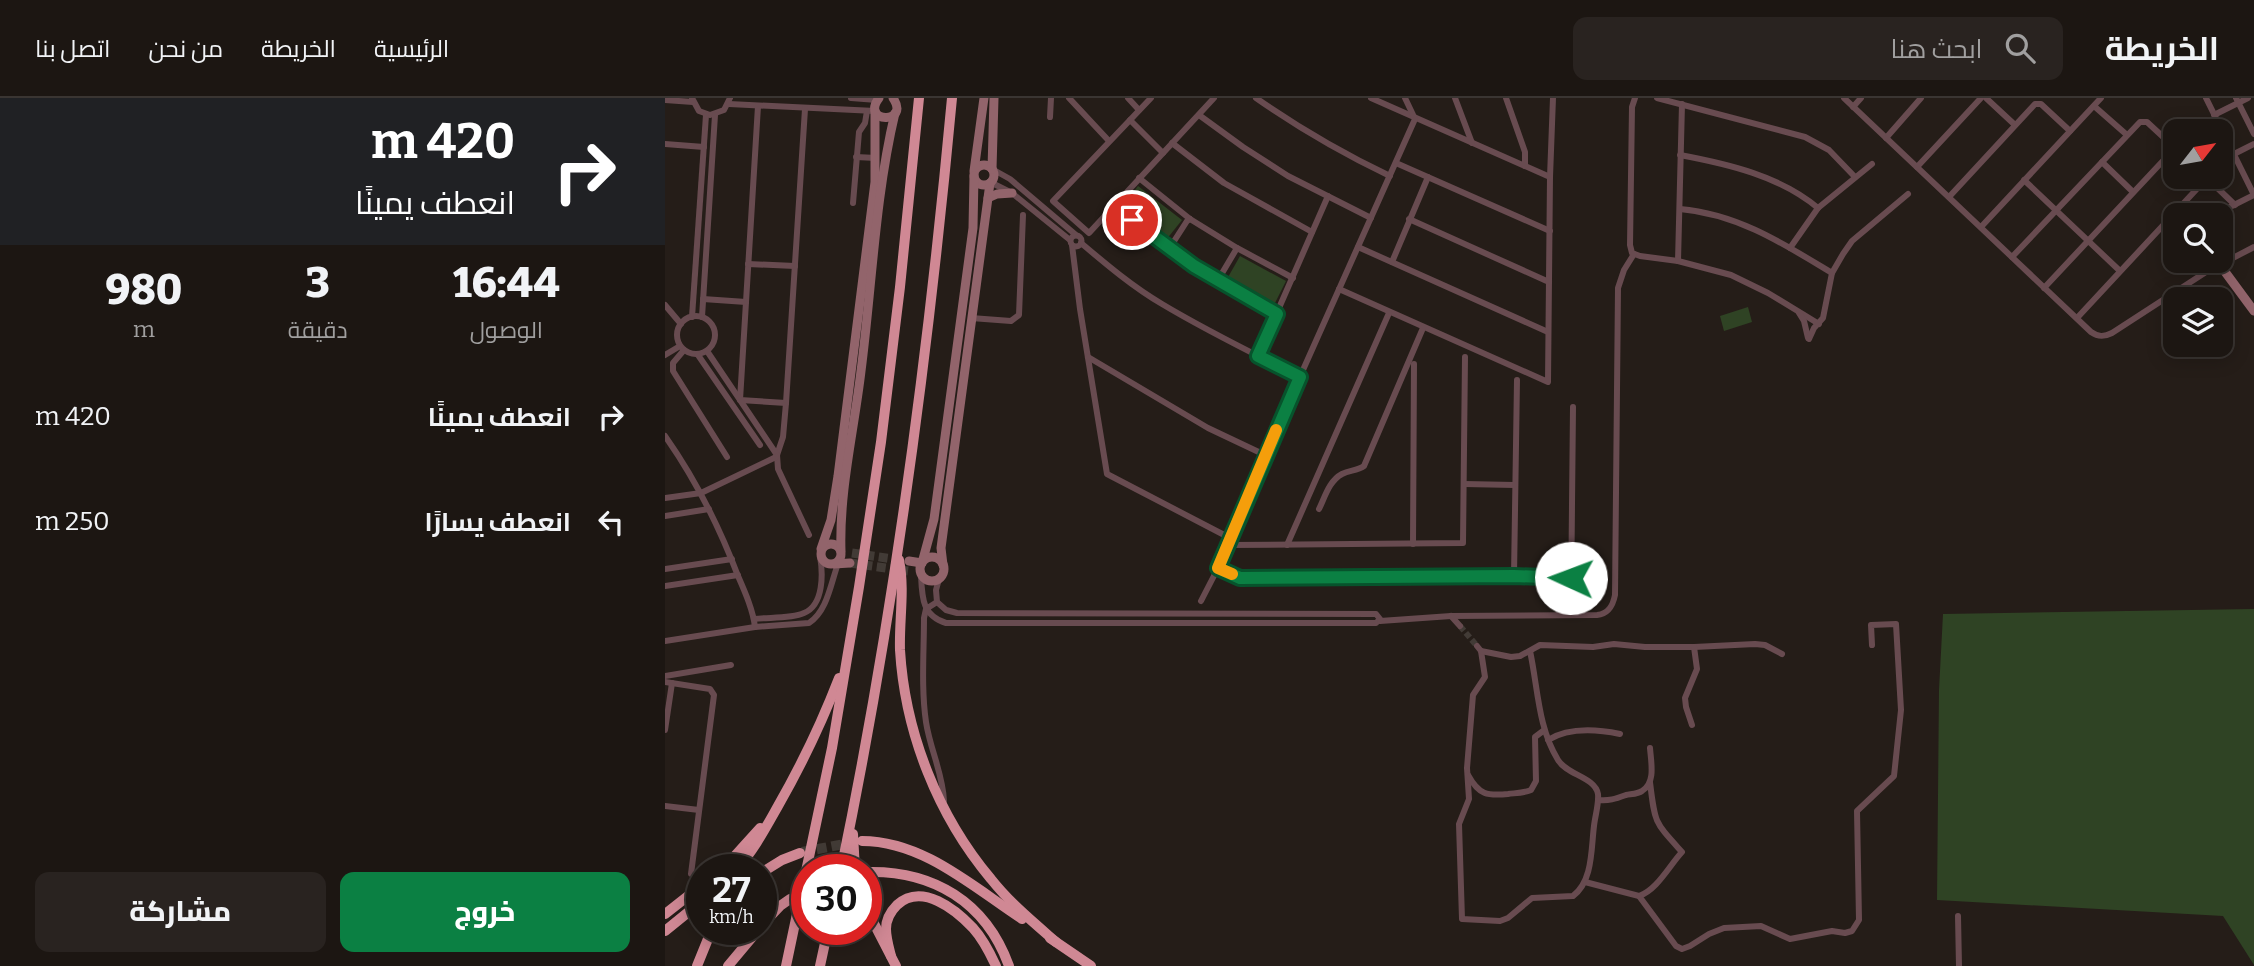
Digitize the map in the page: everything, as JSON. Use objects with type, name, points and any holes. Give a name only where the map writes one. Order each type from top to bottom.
[{"type":"highway","points":[[786,966],[832,748],[847,659],[882,429],[900,287],[919,98]]},
{"type":"highway","points":[[844,854],[898,553],[922,377],[952,98]]},
{"type":"highway","points":[[898,553],[902,576],[900,650],[906,695],[918,745],[930,778],[944,809],[975,859],[1023,913],[1056,942]]},
{"type":"highway","points":[[748,854],[763,834],[820,728],[847,659]]},
{"type":"highway","points":[[854,854],[857,792]]},
{"type":"highway","points":[[738,854],[776,810]]},
{"type":"highway","points":[[862,841],[897,845],[931,859],[1091,966]]},
{"type":"highway","points":[[777,863],[800,853]]},
{"type":"highway","points":[[882,872],[914,876],[949,891],[972,909],[983,922],[1001,946],[1009,966]]},
{"type":"highway","points":[[894,961],[886,927],[890,915],[901,902],[918,896],[937,901],[960,916],[975,930],[996,966]]},
{"type":"highway","points":[[665,914],[686,898]]},
{"type":"highway","points":[[777,909],[790,899]]},
{"type":"highway","points":[[665,931],[686,914]]},
{"type":"highway","points":[[882,938],[894,961]]},
{"type":"highway","points":[[697,966],[706,945]]},
{"type":"highway","points":[[728,966],[746,945]]},
{"type":"highway","points":[[820,966],[825,945]]},
{"type":"street","points":[[851,98],[878,99],[859,132],[852,204]]},
{"type":"street","points":[[984,98],[974,173],[973,228],[934,519],[922,563],[922,594],[926,609],[935,619],[952,624],[1311,623],[1451,616],[1597,615],[1607,612],[1612,606],[1615,591],[1618,288],[1624,270],[1634,254]]},
{"type":"street","points":[[994,98],[993,177],[990,182],[971,318],[941,548],[943,574],[936,590],[937,602],[946,610],[957,613],[1376,614],[1380,621]]},
{"type":"street","points":[[1050,117],[1051,98]]},
{"type":"street","points":[[1069,98],[1109,141]]},
{"type":"street","points":[[1128,98],[1139,110]]},
{"type":"street","points":[[1151,98],[1053,201],[1089,233],[1214,98]]},
{"type":"street","points":[[1256,98],[1305,131],[1389,176]]},
{"type":"street","points":[[1371,98],[1550,177]]},
{"type":"street","points":[[1201,601],[1218,568],[1265,455],[1415,119],[1405,98]]},
{"type":"street","points":[[1455,98],[1472,143]]},
{"type":"street","points":[[1506,98],[1525,152],[1525,166]]},
{"type":"street","points":[[1339,289],[1548,382],[1553,98]]},
{"type":"street","points":[[1635,98],[1632,107],[1630,250],[1634,254],[1678,261],[1731,275],[1768,293],[1818,324]]},
{"type":"street","points":[[1657,98],[1805,137],[1829,150],[1855,177]]},
{"type":"street","points":[[1844,98],[2096,336],[2106,336],[2201,273]]},
{"type":"street","points":[[1853,107],[1861,98]]},
{"type":"street","points":[[1886,138],[1921,98]]},
{"type":"street","points":[[1917,167],[1983,98],[2015,125]]},
{"type":"street","points":[[1981,227],[2101,98]]},
{"type":"street","points":[[2206,98],[2254,195],[2235,205],[2218,189]]},
{"type":"street","points":[[2214,115],[2238,100],[2248,98]]},
{"type":"street","points":[[665,100],[692,100],[699,111],[706,115],[715,115],[725,110],[729,101],[758,106],[871,111],[886,118],[896,103]]},
{"type":"street","points":[[2238,100],[2254,134]]},
{"type":"street","points":[[665,641],[802,624],[814,620],[822,609],[838,556],[841,513],[861,373],[883,182],[896,103]]},
{"type":"street","points":[[1948,197],[2034,105],[2040,103],[2070,131]]},
{"type":"street","points":[[1678,261],[1682,104]]},
{"type":"street","points":[[740,400],[758,106]]},
{"type":"street","points":[[2094,106],[2127,135]]},
{"type":"street","points":[[665,498],[701,493],[776,456],[783,437],[805,109]]},
{"type":"street","points":[[754,619],[799,614],[810,609],[821,586],[821,553],[831,520],[838,476],[873,195],[876,158],[871,111]]},
{"type":"street","points":[[692,317],[706,115]]},
{"type":"street","points":[[702,317],[715,115]]},
{"type":"street","points":[[1199,115],[1289,176],[1371,218]]},
{"type":"street","points":[[1130,120],[1163,153]]},
{"type":"street","points":[[2012,257],[2140,121],[2145,121],[2163,137]]},
{"type":"street","points":[[1172,143],[1224,183],[1312,232]]},
{"type":"street","points":[[665,144],[704,147]]},
{"type":"street","points":[[2234,154],[2254,144]]},
{"type":"street","points":[[1680,155],[1772,180],[1794,190],[1818,208]]},
{"type":"street","points":[[856,157],[876,158]]},
{"type":"street","points":[[2045,288],[2163,161]]},
{"type":"street","points":[[2102,162],[2133,192]]},
{"type":"street","points":[[1396,163],[1550,231]]},
{"type":"street","points":[[1790,248],[1818,208],[1872,164]]},
{"type":"street","points":[[974,173],[981,165],[987,165],[1010,179],[1077,246],[1081,243],[1161,303],[1300,377]]},
{"type":"street","points":[[974,173],[978,183],[984,185],[990,182]]},
{"type":"street","points":[[1392,262],[1428,177]]},
{"type":"street","points":[[1139,178],[1191,219],[1293,278]]},
{"type":"street","points":[[2024,180],[2120,271]]},
{"type":"street","points":[[990,182],[1013,193],[1073,240],[1080,309],[1107,474],[1229,541],[1287,545],[1463,543],[1465,357]]},
{"type":"street","points":[[2077,318],[2195,189]]},
{"type":"street","points":[[988,198],[1001,193],[1013,193]]},
{"type":"street","points":[[1795,309],[1804,321],[1809,339],[1823,318],[1832,273],[1852,242],[1908,194]]},
{"type":"street","points":[[1258,356],[1328,196]]},
{"type":"street","points":[[1114,206],[1169,249],[1277,314]]},
{"type":"street","points":[[1680,209],[1703,212],[1746,225],[1832,273]]},
{"type":"street","points":[[971,318],[1011,321],[1019,315],[1023,215]]},
{"type":"street","points":[[1169,249],[1191,219]]},
{"type":"street","points":[[1409,219],[1549,282]]},
{"type":"street","points":[[1358,247],[1548,332]]},
{"type":"street","points":[[2233,256],[2254,247]]},
{"type":"street","points":[[1218,280],[1237,248]]},
{"type":"street","points":[[748,264],[795,266]]},
{"type":"street","points":[[2224,273],[2250,299],[2254,311]]},
{"type":"street","points":[[703,299],[746,302]]},
{"type":"street","points":[[665,305],[681,324]]},
{"type":"street","points":[[1287,545],[1389,313]]},
{"type":"street","points":[[682,348],[677,334],[681,324],[692,317],[702,317],[711,323],[715,334],[713,345],[708,351],[698,355]]},
{"type":"street","points":[[1319,509],[1336,478],[1364,466],[1423,328]]},
{"type":"street","points":[[682,348],[673,363],[673,371],[727,457]]},
{"type":"street","points":[[665,355],[682,348],[698,355],[760,444]]},
{"type":"street","points":[[708,351],[776,456],[778,469],[809,535]]},
{"type":"street","points":[[1088,357],[1208,428],[1265,455]]},
{"type":"street","points":[[1413,544],[1414,364]]},
{"type":"street","points":[[1514,576],[1517,380]]},
{"type":"street","points":[[740,400],[786,403]]},
{"type":"street","points":[[1571,603],[1573,407]]},
{"type":"street","points":[[665,436],[709,509],[732,559],[755,628]]},
{"type":"street","points":[[1464,484],[1515,485]]},
{"type":"street","points":[[665,516],[709,509]]},
{"type":"street","points":[[821,553],[829,544],[838,556],[850,563]]},
{"type":"street","points":[[821,553],[824,562],[852,552]]},
{"type":"street","points":[[939,579],[930,581],[909,566],[934,558],[943,565]]},
{"type":"street","points":[[665,569],[732,559]]},
{"type":"street","points":[[1218,568],[1240,578],[1571,578]]},
{"type":"street","points":[[665,586],[738,575]]},
{"type":"street","points":[[937,602],[926,609],[924,618],[925,714],[929,738],[942,779],[944,809]]},
{"type":"street","points":[[1195,623],[1197,612]]},
{"type":"street","points":[[1311,614],[1311,623]]},
{"type":"street","points":[[1451,616],[1460,626]]},
{"type":"street","points":[[1585,882],[1639,896],[1676,946],[1682,949],[1724,928],[1761,926],[1790,939],[1832,932],[1845,933],[1856,926],[1859,920],[1857,811],[1894,776],[1901,710],[1896,624],[1871,625],[1872,645]]},
{"type":"street","points":[[1530,651],[1543,731],[1561,765],[1596,788],[1598,800],[1585,882],[1573,896],[1532,898],[1508,918],[1500,921],[1462,919],[1459,824],[1469,799],[1467,774],[1473,695],[1485,677],[1479,648],[1511,657],[1539,645],[1765,645],[1781,654]]},
{"type":"street","points":[[1692,725],[1685,698],[1698,667],[1694,647]]},
{"type":"street","points":[[665,676],[731,665]]},
{"type":"street","points":[[665,730],[668,682],[710,690],[714,695],[694,854]]},
{"type":"street","points":[[1548,740],[1562,733],[1594,729],[1621,734]]},
{"type":"street","points":[[1467,774],[1473,784],[1490,795],[1531,790],[1535,781],[1535,737],[1543,731]]},
{"type":"street","points":[[1639,896],[1653,889],[1682,852],[1657,824],[1652,808],[1650,748]]},
{"type":"street","points":[[1598,800],[1607,801],[1641,792],[1650,782]]},
{"type":"street","points":[[665,806],[699,810]]},
{"type":"street","points":[[1958,916],[1959,966]]},
{"type":"green space","points":[[1138,186],[1182,220],[1166,240],[1123,206]]},
{"type":"green space","points":[[1240,256],[1286,281],[1274,305],[1227,279]]},
{"type":"green space","points":[[1748,307],[1752,322],[1724,331],[1720,316]]},
{"type":"green space","points":[[2254,609],[2254,965],[2223,916],[1937,900],[1939,690],[1943,614]]},
{"type":"tunnel","points":[[852,553],[900,560]]},
{"type":"tunnel","points":[[850,563],[908,571]]},
{"type":"tunnel","points":[[1460,626],[1477,646]]},
{"type":"tunnel","points":[[802,852],[855,842]]},
{"type":"slow traffic","points":[[1232,574],[1218,568],[1276,430]]},
{"type":"route","points":[[1132,220],[1194,266],[1277,314],[1258,356],[1300,377],[1218,568],[1240,578],[1571,578]]}]
